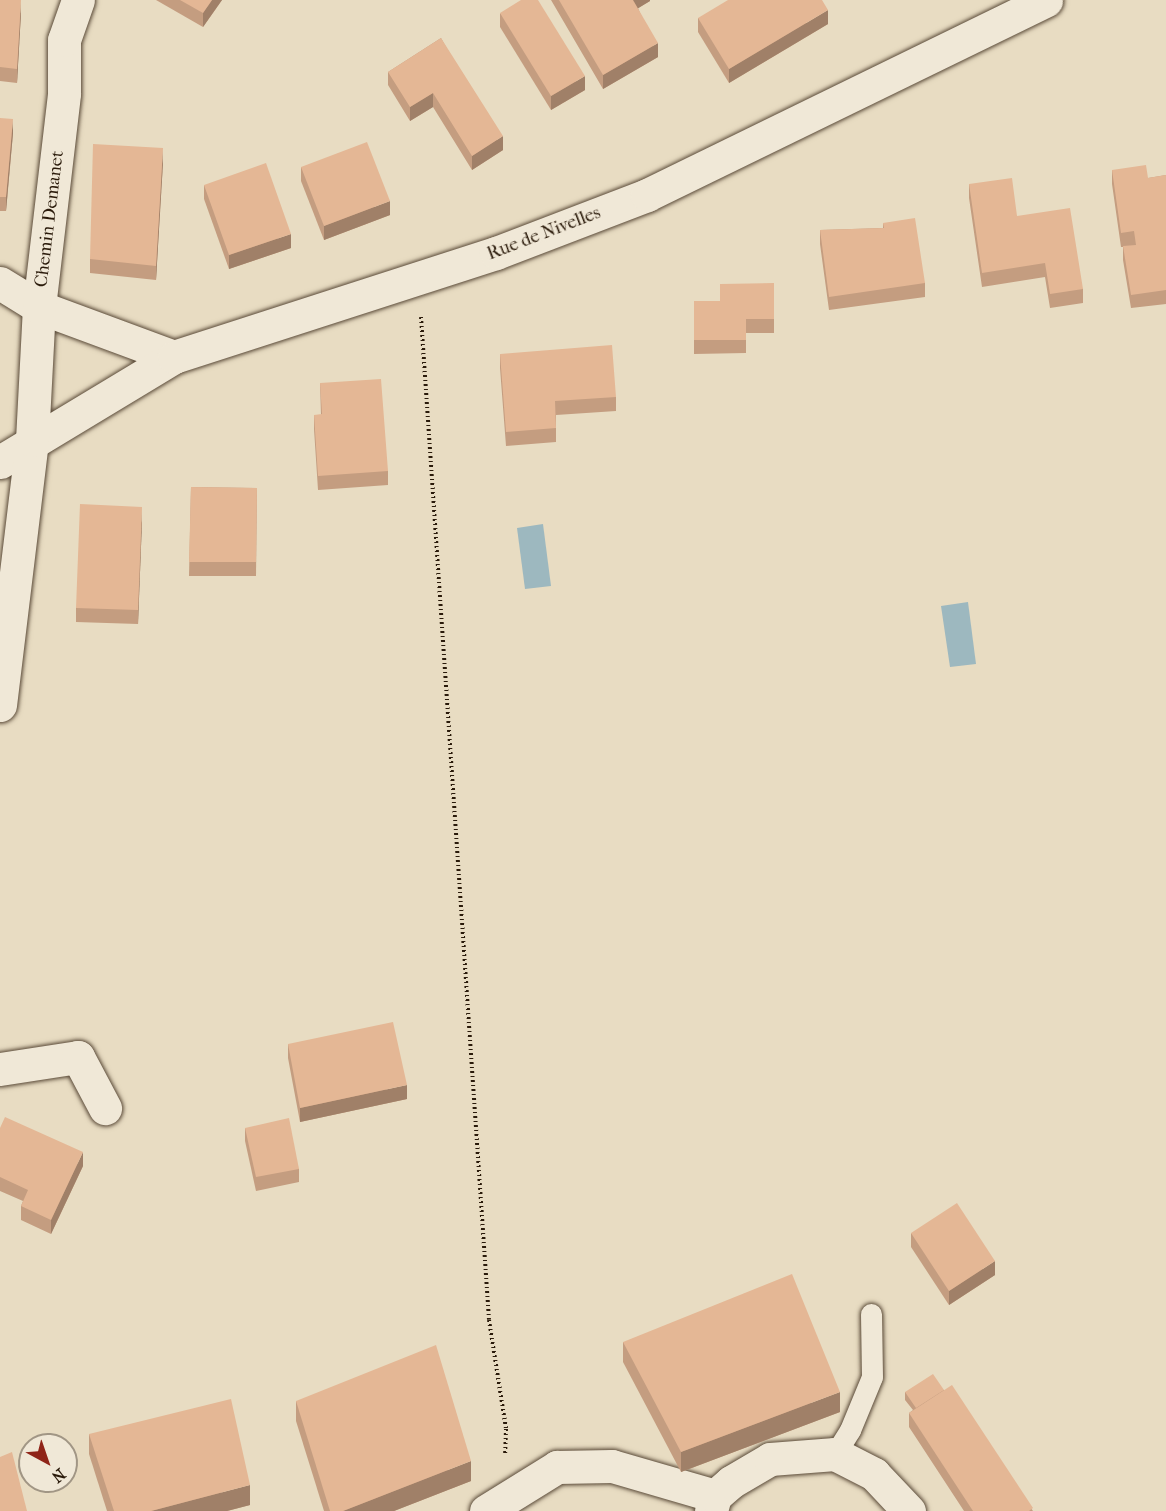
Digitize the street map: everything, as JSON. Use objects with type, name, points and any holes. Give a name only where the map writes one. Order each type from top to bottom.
[{"type":"street","name":"Chemin Demanet","points":[[32,440],[39,307],[64,93],[64,40],[78,0]]},
{"type":"street","name":"Rue de Nivelles","points":[[0,462],[32,440],[174,357],[496,253],[646,195],[1046,0]]},
{"type":"street","points":[[0,283],[39,307],[174,357]]},
{"type":"street","points":[[0,705],[32,440]]},
{"type":"street","points":[[0,1069],[78,1057],[105,1108]]},
{"type":"street","points":[[498,1503],[557,1467],[612,1466],[713,1504],[731,1482],[770,1459],[835,1454],[874,1474],[909,1511]]},
{"type":"lane","points":[[835,1454],[850,1430],[872,1377],[871,1314]]},
{"type":"path","points":[[418,278],[489,1320],[506,1429],[505,1474],[498,1503]]},
{"type":"water","points":[[543,524],[551,586],[525,589],[517,528]]},
{"type":"water","points":[[968,602],[976,664],[950,667],[941,606]]},
{"type":"building","points":[[0,0],[21,0],[17,69],[0,67]]},
{"type":"building","points":[[180,0],[212,0],[203,13]]},
{"type":"building","points":[[521,0],[538,0],[585,76],[551,96],[500,13]]},
{"type":"building","points":[[559,0],[633,0],[658,43],[603,75]]},
{"type":"building","points":[[728,0],[822,0],[828,10],[729,69],[698,18]]},
{"type":"building","points":[[441,38],[503,136],[472,156],[433,93],[410,107],[388,72]]},
{"type":"building","points":[[0,118],[13,119],[6,197],[0,197]]},
{"type":"building","points":[[367,142],[390,201],[324,226],[301,167]]},
{"type":"building","points":[[93,144],[163,148],[156,266],[90,259]]},
{"type":"building","points":[[266,163],[291,234],[229,255],[204,185]]},
{"type":"building","points":[[1146,165],[1148,178],[1166,175],[1166,290],[1131,295],[1123,246],[1136,245],[1134,231],[1121,233],[1112,170]]},
{"type":"building","points":[[1012,178],[1017,216],[1070,208],[1083,289],[1050,294],[1045,263],[982,273],[969,184]]},
{"type":"building","points":[[915,218],[925,283],[829,297],[820,230],[884,228],[883,223]]},
{"type":"building","points":[[774,283],[774,319],[746,319],[746,340],[694,340],[694,301],[720,301],[720,284]]},
{"type":"building","points":[[612,345],[616,397],[555,401],[556,428],[506,432],[500,354]]},
{"type":"building","points":[[381,379],[388,471],[318,476],[314,415],[322,414],[320,383]]},
{"type":"building","points":[[191,487],[257,488],[256,562],[189,562]]},
{"type":"building","points":[[80,504],[142,507],[138,610],[76,608]]},
{"type":"building","points":[[393,1022],[407,1085],[300,1108],[288,1044]]},
{"type":"building","points":[[5,1117],[83,1152],[51,1220],[21,1206],[28,1190],[0,1177],[0,1128]]},
{"type":"building","points":[[289,1118],[299,1169],[256,1177],[245,1128]]},
{"type":"building","points":[[957,1203],[995,1261],[949,1291],[911,1233]]},
{"type":"building","points":[[792,1274],[840,1392],[681,1452],[623,1342]]},
{"type":"building","points":[[436,1345],[471,1461],[343,1511],[330,1511],[296,1401]]},
{"type":"building","points":[[933,1374],[944,1390],[916,1408],[905,1392]]},
{"type":"building","points":[[952,1385],[1033,1508],[1029,1511],[973,1511],[909,1413]]},
{"type":"building","points":[[231,1399],[250,1485],[151,1511],[114,1511],[89,1434]]},
{"type":"building","points":[[12,1452],[18,1476],[18,1493],[22,1493],[27,1511],[0,1511],[0,1457]]}]
